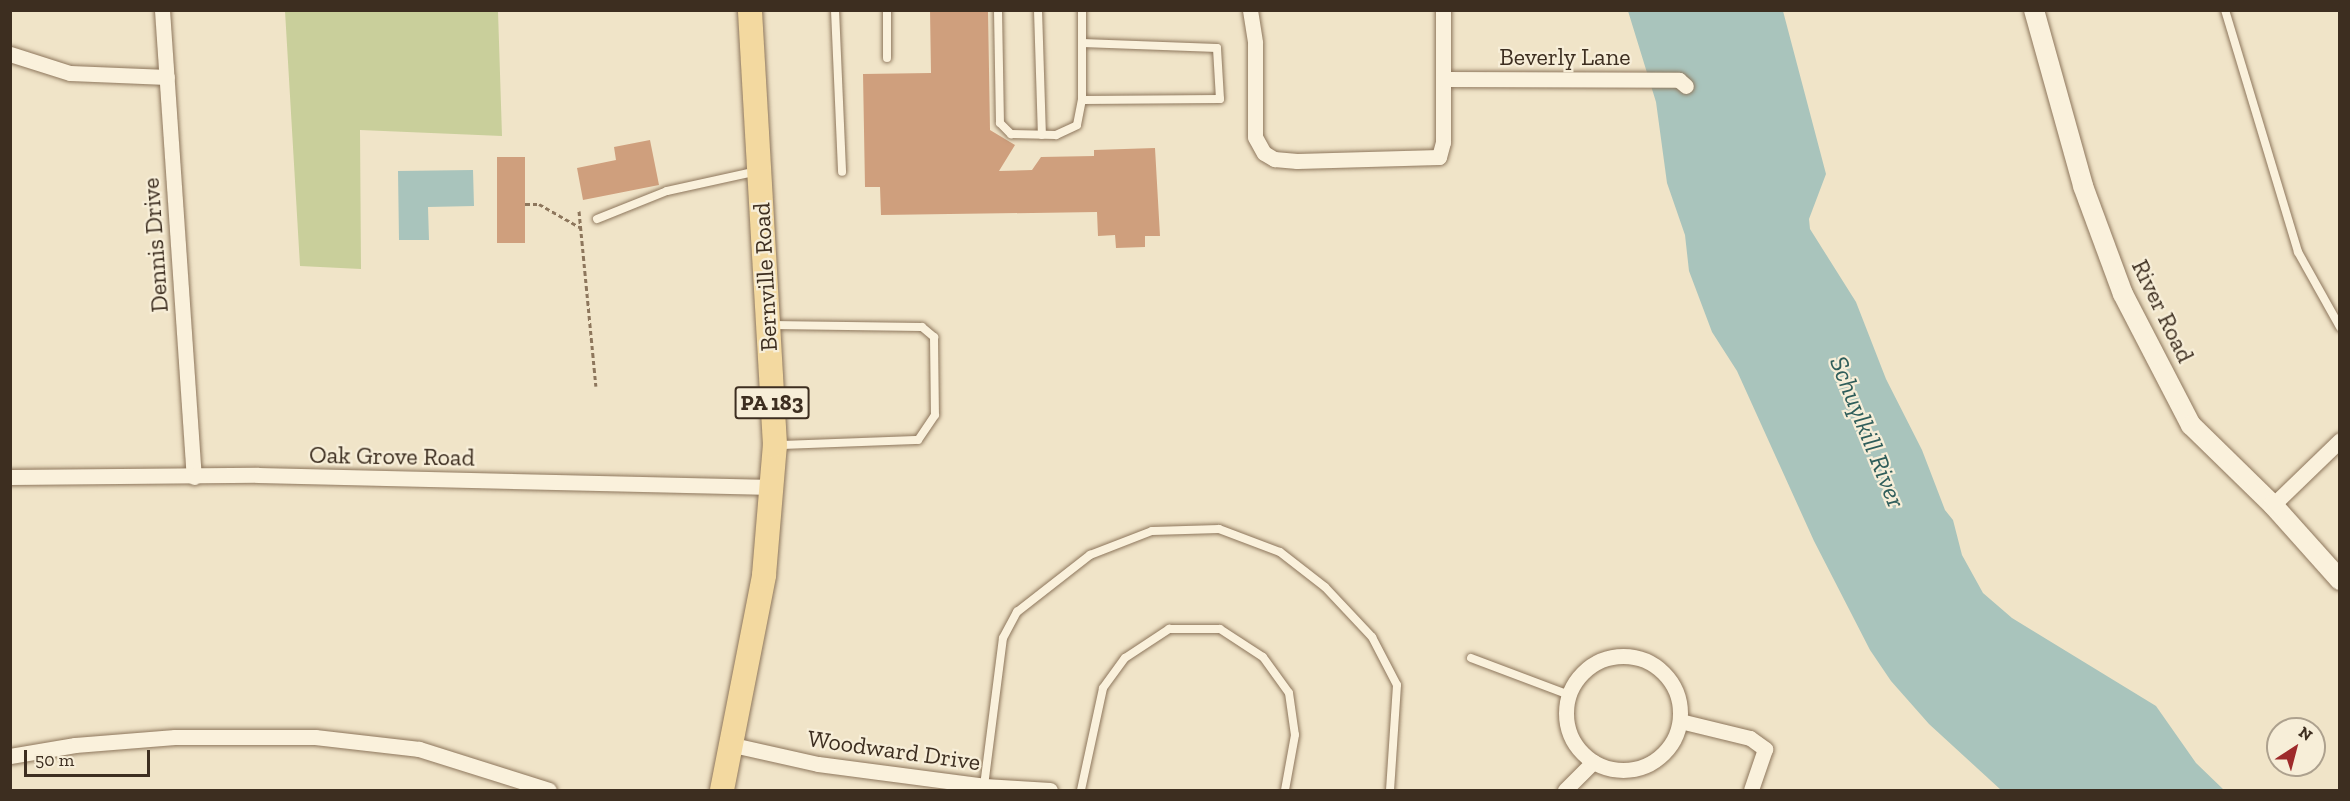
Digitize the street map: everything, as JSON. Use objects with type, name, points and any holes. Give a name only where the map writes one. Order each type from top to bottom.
[{"type":"main road","name":"Bernville Road","points":[[722,790],[733,745],[764,575],[775,445],[750,10]]},
{"type":"street","name":"Dennis Drive","points":[[162,10],[194,477]]},
{"type":"street","points":[[1250,10],[1255,43],[1255,137],[1264,153],[1274,159],[1439,157],[1443,79],[1443,10]]},
{"type":"street","name":"River Road","points":[[2034,10],[2083,186],[2123,294],[2191,425],[2273,505],[2340,580]]},
{"type":"street","points":[[10,54],[80,75],[166,77]]},
{"type":"street","name":"Beverly Lane","points":[[1443,79],[1679,80],[1686,86]]},
{"type":"street","points":[[2273,505],[2340,441]]},
{"type":"street","name":"Oak Grove Road","points":[[10,477],[194,477],[773,487]]},
{"type":"street","points":[[1631,655],[1653,663],[1670,678],[1679,699],[1680,721],[1673,742],[1658,759],[1626,770],[1593,762],[1576,747],[1567,727],[1569,695],[1573,683],[1588,666],[1609,656],[1631,655]]},
{"type":"street","points":[[1680,721],[1750,738],[1765,749],[1751,790]]},
{"type":"street","points":[[10,756],[75,745],[175,736],[315,736],[419,749],[549,790]]},
{"type":"street","name":"Woodward Drive","points":[[733,745],[818,764],[984,786],[1050,790]]},
{"type":"street","points":[[1565,790],[1593,762]]},
{"type":"lane","points":[[835,10],[842,171]]},
{"type":"lane","points":[[887,10],[887,58]]},
{"type":"lane","points":[[998,10],[1000,123],[1011,134],[1042,135],[1056,135],[1077,125],[1082,100],[1082,10]]},
{"type":"lane","points":[[1038,10],[1042,135]]},
{"type":"lane","points":[[2224,10],[2298,252],[2340,327]]},
{"type":"lane","points":[[1082,43],[1217,48],[1220,99],[1082,100]]},
{"type":"lane","points":[[597,219],[667,191],[759,171]]},
{"type":"lane","points":[[768,325],[922,327],[934,337],[934,415],[918,440],[775,445]]},
{"type":"lane","points":[[984,786],[1003,638],[1017,612],[1090,555],[1152,531],[1219,529],[1280,552],[1325,587],[1371,637],[1397,685],[1390,790]]},
{"type":"lane","points":[[1081,790],[1103,688],[1125,658],[1169,629],[1220,629],[1263,657],[1289,693],[1295,735],[1285,790]]},
{"type":"lane","points":[[1471,658],[1569,695]]},
{"type":"path","points":[[525,204],[539,204],[581,228]]},
{"type":"path","points":[[579,211],[596,386]]},
{"type":"green space","points":[[285,11],[498,11],[502,136],[360,130],[361,269],[300,266]]},
{"type":"water","name":"Schuylkill River","points":[[1628,11],[1783,11],[1826,174],[1809,219],[1810,229],[1856,302],[1886,379],[1922,450],[1945,510],[1953,520],[1962,555],[1983,593],[2012,618],[2156,706],[2196,763],[2224,790],[2001,790],[1929,724],[1891,681],[1870,650],[1814,541],[1737,371],[1712,332],[1689,271],[1685,235],[1667,183],[1656,102]]},
{"type":"water","points":[[473,170],[474,206],[428,207],[429,240],[399,240],[398,171]]},
{"type":"building","points":[[930,10],[988,10],[990,130],[1015,145],[999,171],[1032,170],[1041,157],[1094,156],[1094,150],[1155,148],[1160,236],[1145,236],[1145,247],[1116,248],[1115,235],[1098,236],[1097,212],[881,215],[880,187],[865,187],[863,74],[931,73]]},
{"type":"building","points":[[650,140],[659,185],[583,200],[577,168],[616,160],[614,147]]},
{"type":"building","points":[[497,157],[525,157],[525,243],[497,243]]}]
